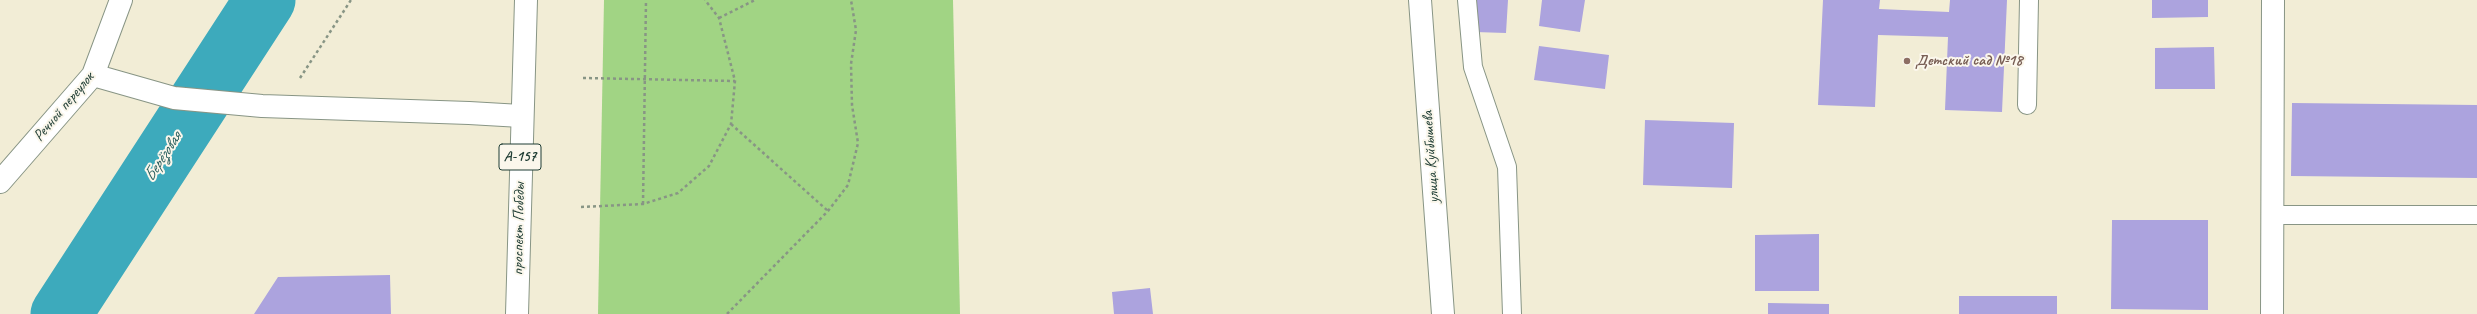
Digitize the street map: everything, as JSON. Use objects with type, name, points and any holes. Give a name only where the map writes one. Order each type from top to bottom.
[{"type":"street","name":"Речной переулок","points":[[0,182],[93,75],[121,0]]},
{"type":"street","name":"проспект Победы","points":[[517,314],[521,116],[526,0]]},
{"type":"street","name":"улица Куйбышева","points":[[1420,0],[1443,314]]},
{"type":"street","points":[[2272,314],[2273,0]]},
{"type":"street","points":[[93,75],[174,98],[272,107],[521,116]]},
{"type":"lane","points":[[1467,0],[1473,67],[1507,167],[1512,314]]},
{"type":"lane","points":[[2027,105],[2029,0]]},
{"type":"lane","points":[[2272,215],[2477,215]]},
{"type":"path","points":[[272,107],[351,0]]},
{"type":"path","points":[[643,204],[646,0]]},
{"type":"path","points":[[581,207],[643,204],[678,194],[709,166],[732,124],[735,81],[719,18],[705,0]]},
{"type":"path","points":[[719,18],[755,0]]},
{"type":"path","points":[[727,314],[828,211],[848,185],[858,143],[852,105],[850,64],[856,30],[852,0]]},
{"type":"path","points":[[583,78],[735,81]]},
{"type":"path","points":[[732,124],[828,211]]},
{"type":"green space","points":[[604,0],[953,0],[960,314],[598,314]]},
{"type":"building","points":[[1476,0],[1508,0],[1506,33],[1475,32]]},
{"type":"building","points":[[1542,0],[1585,0],[1580,32],[1539,26]]},
{"type":"building","points":[[1823,0],[1880,0],[1879,9],[1949,12],[1950,0],[2007,0],[2002,112],[1945,110],[1948,37],[1878,35],[1875,107],[1818,105]]},
{"type":"building","points":[[2152,0],[2208,0],[2208,17],[2152,18]]},
{"type":"building","points":[[1539,46],[1609,55],[1605,89],[1534,80]]},
{"type":"building","points":[[2214,47],[2215,89],[2155,89],[2155,48]]},
{"type":"building","points":[[2292,103],[2477,105],[2477,178],[2291,176]]},
{"type":"building","points":[[1645,120],[1734,123],[1732,188],[1643,185]]},
{"type":"building","points":[[2112,220],[2208,220],[2208,310],[2111,309]]},
{"type":"building","points":[[1819,234],[1819,291],[1755,291],[1755,235]]},
{"type":"building","points":[[390,275],[391,314],[254,314],[278,277]]},
{"type":"building","points":[[1150,288],[1153,314],[1114,314],[1112,292]]},
{"type":"building","points":[[1959,296],[2057,296],[2057,314],[1959,314]]},
{"type":"building","points":[[1768,303],[1829,304],[1829,314],[1768,314]]},
{"type":"waterway","name":"Берёзовая","points":[[61,314],[265,0]]},
{"type":"place","name":"Детский сад №18","points":[[1907,61]]}]
